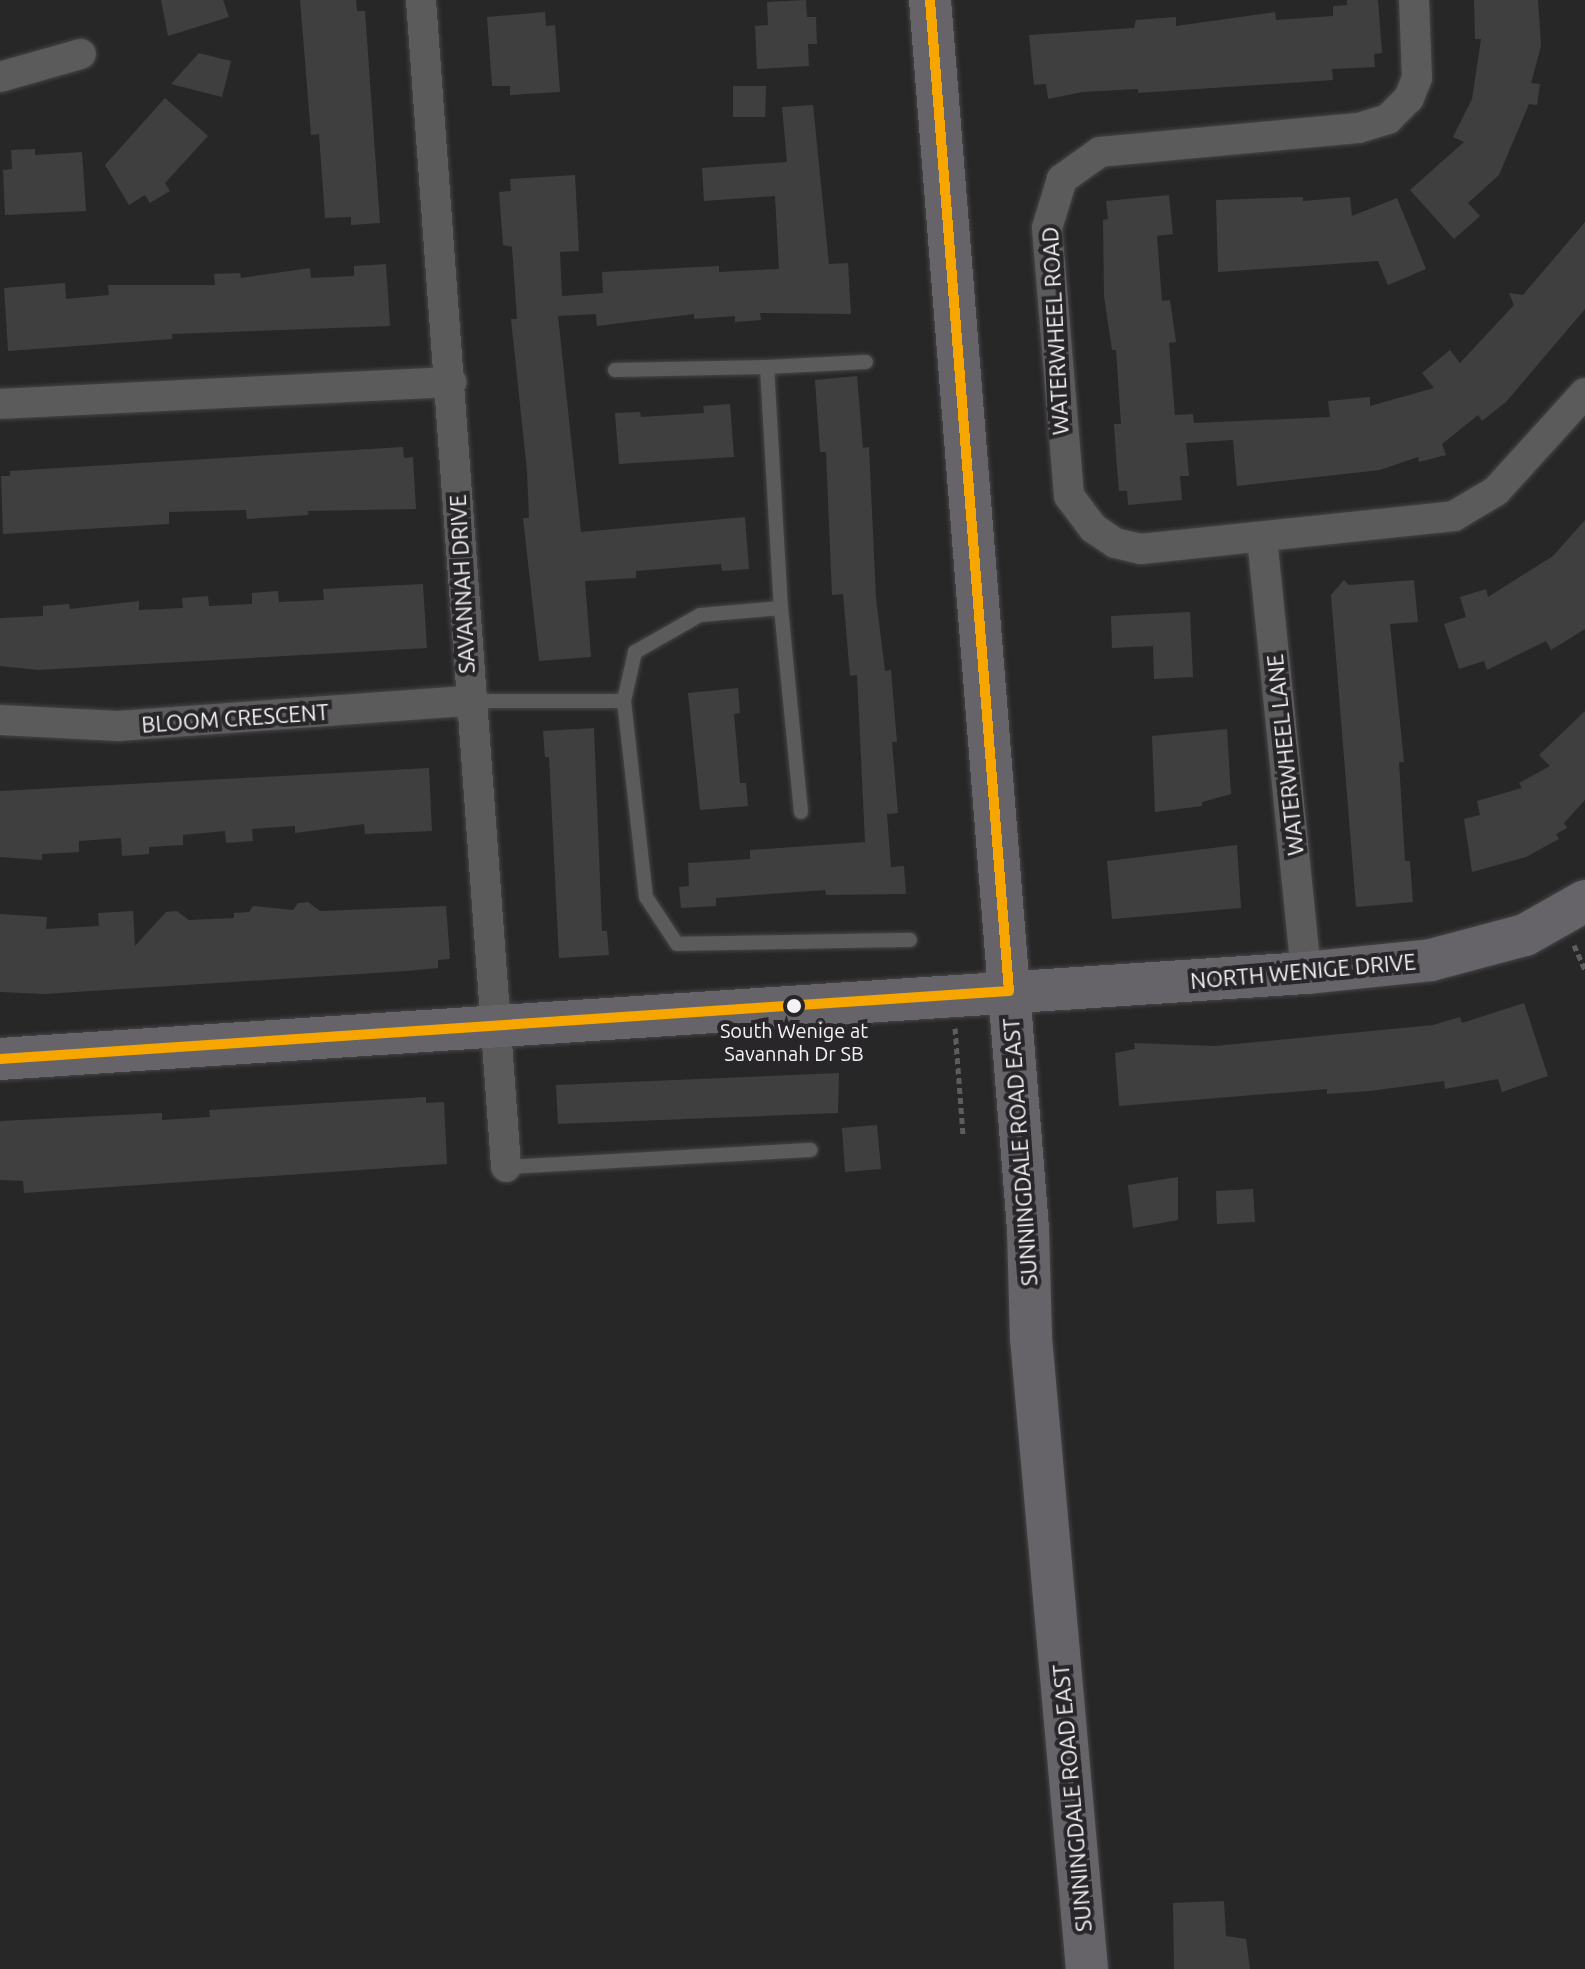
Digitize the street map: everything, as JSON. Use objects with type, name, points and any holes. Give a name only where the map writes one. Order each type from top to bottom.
[{"type":"main road","name":"SUNNINGDALE ROAD EAST","points":[[930,0],[1009,991],[1031,1338],[1087,1969]]},
{"type":"main road","name":"NORTH WENIGE DRIVE","points":[[0,1059],[1306,973],[1431,960],[1525,935],[1585,901]]},
{"type":"street","name":"SAVANNAH DRIVE","points":[[421,0],[451,382],[469,701],[506,1167]]},
{"type":"street","name":"WATERWHEEL ROAD","points":[[1414,0],[1417,78],[1409,98],[1388,119],[1358,128],[1100,152],[1073,167],[1054,193],[1047,228],[1063,470],[1075,508],[1103,536],[1141,549],[1454,516],[1496,491],[1585,393]]},
{"type":"street","points":[[0,77],[81,54]]},
{"type":"street","points":[[0,404],[451,382]]},
{"type":"street","name":"WATERWHEEL LANE","points":[[1262,538],[1306,973]]},
{"type":"street","name":"BLOOM CRESCENT","points":[[0,720],[118,726],[469,701]]},
{"type":"lane","points":[[615,370],[866,362]]},
{"type":"lane","points":[[767,367],[781,608],[801,812]]},
{"type":"lane","points":[[781,608],[700,615],[635,652],[624,701],[646,897],[677,944],[910,940]]},
{"type":"lane","points":[[469,701],[624,701]]},
{"type":"lane","points":[[506,1167],[811,1150]]},
{"type":"path","points":[[955,1027],[963,1135]]},
{"type":"building","points":[[161,0],[223,0],[229,17],[168,36]]},
{"type":"building","points":[[300,0],[356,0],[357,11],[365,11],[380,223],[351,225],[351,217],[325,218],[319,134],[311,135]]},
{"type":"building","points":[[806,0],[807,17],[816,17],[817,44],[808,44],[809,66],[757,69],[755,26],[768,25],[767,2]]},
{"type":"building","points":[[1347,0],[1378,0],[1382,53],[1374,54],[1375,67],[1332,69],[1333,80],[1138,93],[1138,89],[1082,92],[1048,99],[1046,84],[1034,85],[1029,35],[1134,28],[1136,20],[1176,17],[1176,26],[1275,12],[1276,20],[1333,16],[1333,6],[1347,5]]},
{"type":"building","points":[[1474,0],[1538,0],[1541,46],[1531,83],[1540,84],[1537,105],[1529,104],[1499,175],[1468,203],[1480,216],[1454,239],[1410,190],[1464,142],[1453,137],[1472,99],[1481,39],[1475,39]]},
{"type":"building","points":[[545,12],[546,26],[555,25],[560,92],[510,95],[510,86],[492,86],[487,17]]},
{"type":"building","points":[[199,53],[231,61],[222,97],[171,84]]},
{"type":"building","points":[[733,86],[766,86],[765,117],[733,117]]},
{"type":"building","points":[[165,98],[208,136],[165,183],[170,191],[150,203],[145,195],[129,205],[105,165]]},
{"type":"building","points":[[813,105],[829,264],[848,263],[851,314],[760,313],[761,320],[735,322],[735,316],[694,319],[694,314],[597,326],[596,314],[558,316],[581,532],[745,517],[749,569],[722,571],[721,564],[636,571],[636,578],[585,581],[591,657],[539,661],[523,518],[529,518],[511,319],[517,319],[512,247],[503,245],[499,192],[511,191],[510,179],[575,175],[579,251],[560,252],[562,296],[603,293],[602,272],[719,266],[719,272],[779,269],[775,196],[704,201],[702,168],[787,162],[782,107]]},
{"type":"building","points":[[35,149],[35,155],[82,152],[86,211],[5,215],[3,170],[12,169],[11,150]]},
{"type":"building","points":[[1169,195],[1173,234],[1157,236],[1162,301],[1170,300],[1176,342],[1169,343],[1175,415],[1193,414],[1194,423],[1330,417],[1328,401],[1370,397],[1370,406],[1434,388],[1422,373],[1450,350],[1460,363],[1514,305],[1509,293],[1523,295],[1585,222],[1585,309],[1506,402],[1482,421],[1478,415],[1442,444],[1446,455],[1419,462],[1418,457],[1380,470],[1237,486],[1233,440],[1186,443],[1189,476],[1180,476],[1182,500],[1128,505],[1127,491],[1119,491],[1114,424],[1121,424],[1116,350],[1112,350],[1104,296],[1103,220],[1108,219],[1106,201]]},
{"type":"building","points":[[1303,197],[1303,201],[1350,197],[1352,216],[1397,198],[1426,269],[1388,285],[1378,261],[1218,272],[1216,200]]},
{"type":"building","points":[[386,264],[390,326],[172,334],[172,339],[8,351],[4,288],[65,283],[66,299],[109,295],[108,285],[215,285],[214,274],[240,273],[241,278],[310,268],[311,278],[354,276],[354,266]]},
{"type":"building","points":[[857,376],[863,448],[869,447],[876,598],[885,671],[891,670],[897,742],[892,742],[898,813],[887,814],[891,867],[904,866],[906,894],[826,895],[825,890],[716,898],[716,906],[681,908],[679,887],[689,886],[688,863],[750,859],[750,850],[865,842],[857,675],[850,676],[843,594],[832,595],[826,452],[820,452],[815,380]]},
{"type":"building","points":[[730,404],[734,457],[619,464],[615,413],[640,412],[641,417],[704,413],[703,406]]},
{"type":"building","points":[[403,447],[404,458],[413,457],[416,509],[308,511],[308,515],[247,519],[246,510],[169,512],[169,524],[3,534],[1,476],[10,476],[10,471]]},
{"type":"building","points":[[1585,520],[1585,629],[1551,650],[1546,641],[1487,670],[1484,661],[1459,669],[1444,624],[1466,617],[1460,597],[1486,589],[1488,597],[1553,556]]},
{"type":"building","points":[[1344,580],[1349,585],[1414,580],[1418,622],[1390,624],[1404,762],[1399,762],[1405,861],[1410,861],[1413,902],[1356,907],[1331,595]]},
{"type":"building","points":[[423,584],[427,648],[38,670],[0,666],[0,618],[43,616],[43,606],[69,604],[70,609],[139,601],[139,610],[183,608],[182,598],[208,596],[209,606],[252,604],[252,593],[278,591],[279,602],[324,600],[323,589]]},
{"type":"building","points":[[1190,612],[1193,677],[1154,679],[1153,646],[1112,648],[1111,616]]},
{"type":"building","points":[[738,688],[740,713],[734,714],[740,783],[746,783],[748,806],[700,810],[688,693]]},
{"type":"building","points":[[1585,711],[1585,800],[1564,823],[1567,828],[1556,834],[1559,839],[1526,857],[1472,872],[1464,819],[1480,815],[1477,801],[1522,788],[1519,783],[1550,766],[1539,755]]},
{"type":"building","points":[[594,728],[602,931],[607,931],[609,955],[559,958],[549,757],[545,757],[543,731]]},
{"type":"building","points":[[1227,729],[1231,794],[1202,802],[1202,806],[1155,812],[1152,736]]},
{"type":"building","points":[[429,768],[432,831],[365,834],[364,824],[295,833],[295,826],[252,829],[253,841],[226,843],[225,831],[183,835],[183,845],[149,847],[149,854],[122,856],[121,838],[79,841],[79,852],[42,854],[42,860],[0,857],[0,791]]},
{"type":"building","points":[[1237,845],[1241,908],[1112,919],[1107,861]]},
{"type":"building","points":[[308,902],[320,911],[446,906],[450,959],[438,960],[438,968],[406,971],[44,994],[0,992],[0,914],[47,917],[46,929],[99,926],[98,913],[133,911],[135,946],[166,912],[177,911],[189,920],[234,918],[234,913],[249,912],[253,906],[293,910],[298,903]]},
{"type":"building","points":[[1524,1003],[1548,1076],[1502,1092],[1498,1079],[1445,1089],[1444,1081],[1370,1091],[1327,1094],[1327,1089],[1119,1106],[1115,1053],[1135,1049],[1134,1043],[1214,1046],[1433,1025],[1460,1017],[1462,1023]]},
{"type":"building","points":[[839,1073],[838,1113],[558,1124],[556,1085]]},
{"type":"building","points":[[426,1097],[426,1103],[444,1102],[447,1164],[24,1193],[23,1181],[0,1180],[0,1121],[162,1113],[162,1120],[210,1117],[209,1110]]},
{"type":"building","points":[[877,1125],[881,1169],[845,1172],[842,1128]]},
{"type":"building","points":[[1178,1177],[1178,1220],[1133,1228],[1128,1185]]},
{"type":"building","points":[[1253,1189],[1255,1222],[1217,1224],[1216,1191]]},
{"type":"building","points":[[1224,1901],[1226,1936],[1246,1939],[1250,1969],[1174,1969],[1173,1903]]},
{"type":"transit line","points":[[0,1059],[1009,991],[930,0]]},
{"type":"place","name":"South Wenige at Savannah Dr SB","points":[[794,1006]]}]
